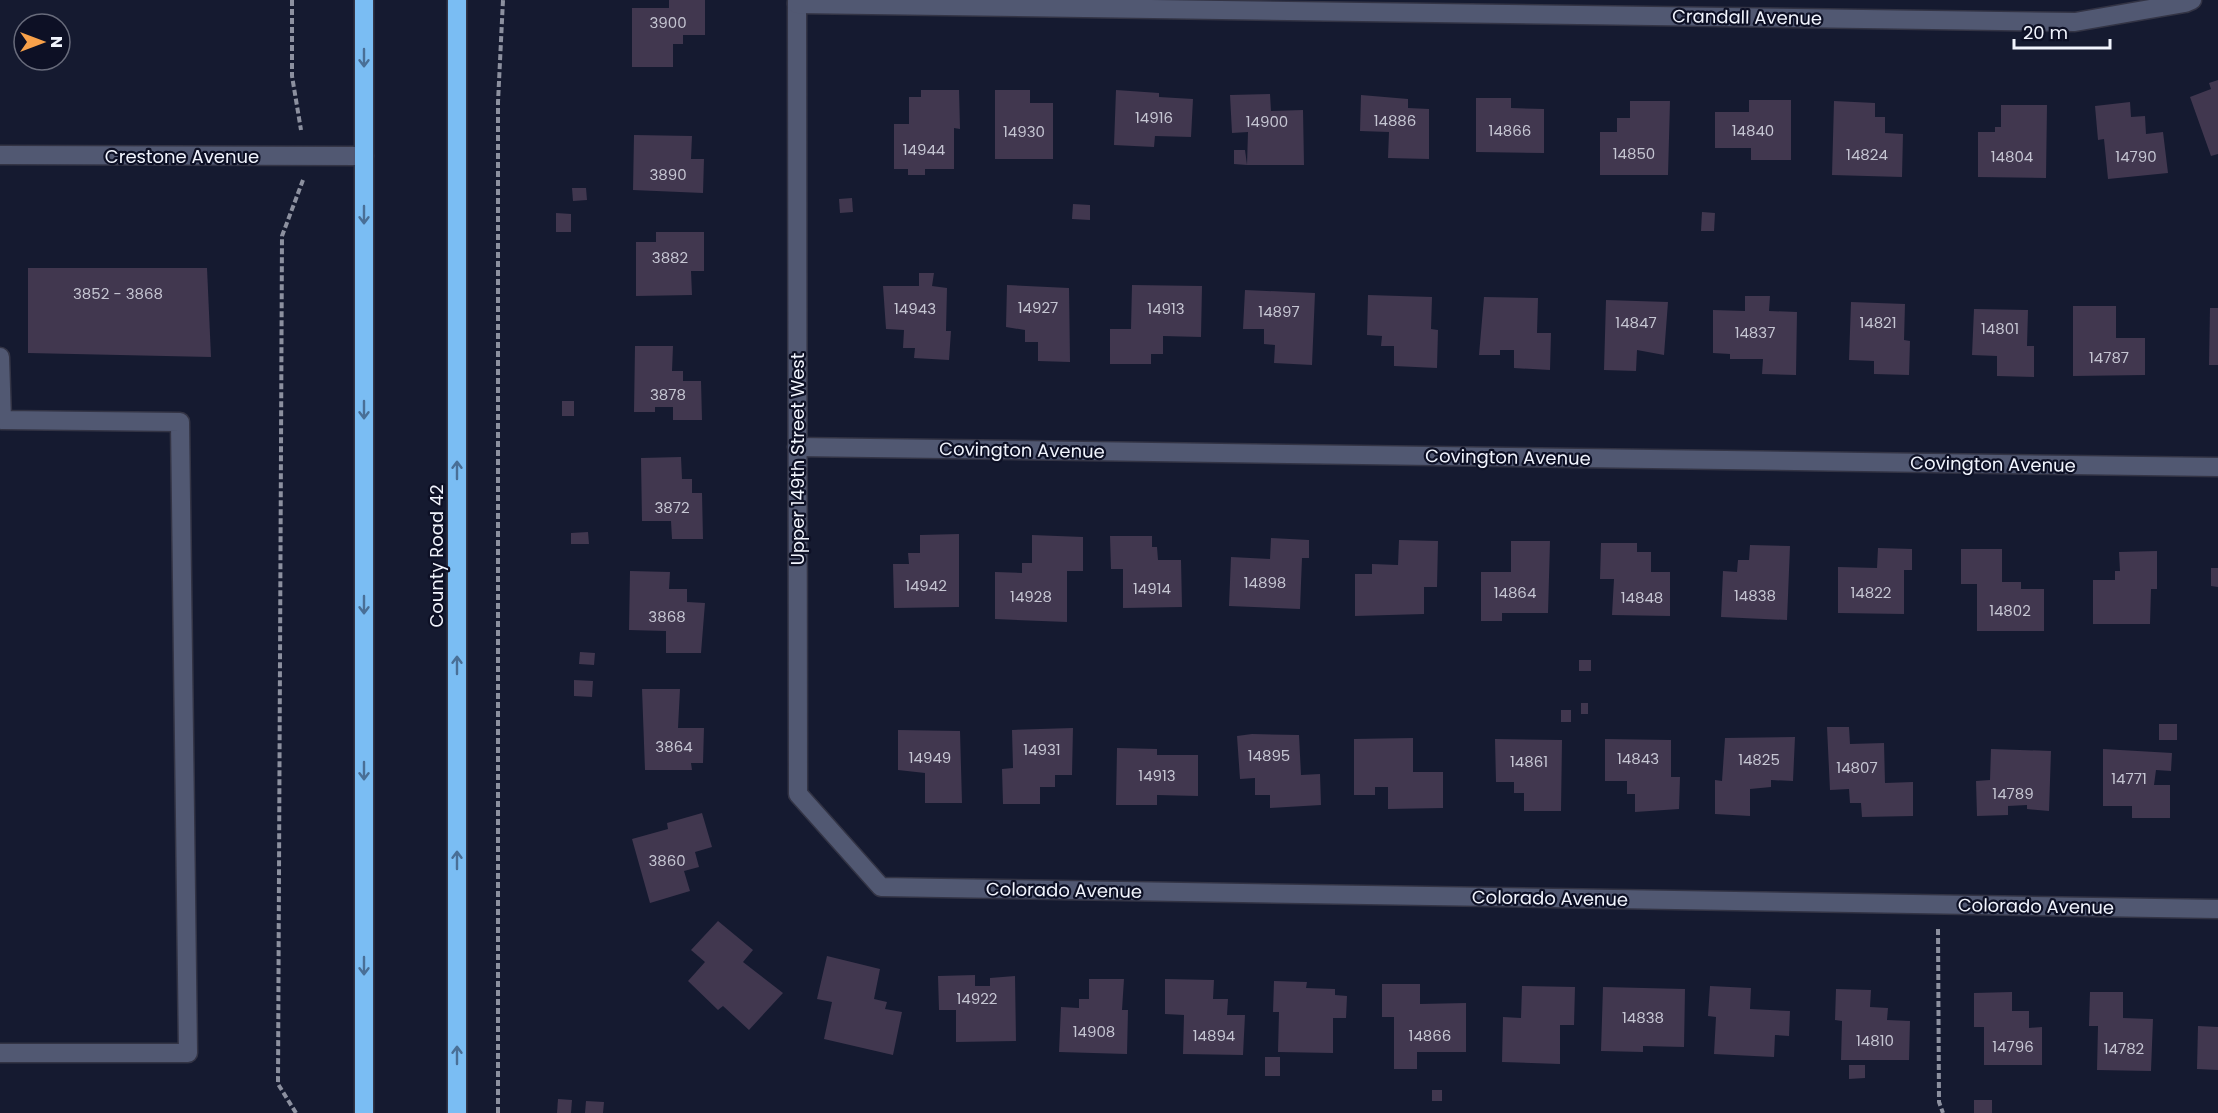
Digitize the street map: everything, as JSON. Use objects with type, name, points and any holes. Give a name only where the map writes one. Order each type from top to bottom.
[{"type":"highway","points":[[364,0],[364,1113]]},
{"type":"highway","name":"County Road 42","points":[[457,0],[457,1113]]},
{"type":"street","name":"Crandall Avenue","points":[[796,2],[2076,22],[2186,3],[2192,0]]},
{"type":"street","name":"Upper 149th Street West","points":[[796,2],[798,794],[882,887]]},
{"type":"street","name":"Crestone Avenue","points":[[0,155],[364,156]]},
{"type":"street","points":[[0,357],[2,420],[180,422],[188,1053],[0,1053]]},
{"type":"street","name":"Covington Avenue","points":[[797,447],[2218,467]]},
{"type":"street","name":"Colorado Avenue","points":[[882,887],[2218,909]]},
{"type":"path","points":[[292,0],[292,76],[300,118],[303,181],[282,236],[278,1084],[296,1113]]},
{"type":"path","points":[[498,1113],[498,102],[503,0]]},
{"type":"path","points":[[1938,904],[1939,1102],[1943,1113]]},
{"type":"building","points":[[669,0],[705,0],[705,35],[683,35],[683,44],[673,44],[673,67],[632,67],[632,8],[669,8]]},
{"type":"building","points":[[2218,80],[2218,154],[2211,156],[2190,97],[2211,89],[2209,83]]},
{"type":"building","points":[[921,90],[959,90],[960,129],[954,128],[954,169],[925,169],[925,175],[908,175],[908,169],[894,169],[894,124],[909,124],[909,97],[921,97]]},
{"type":"building","points":[[995,90],[1030,90],[1030,103],[1053,103],[1053,159],[995,159]]},
{"type":"building","points":[[1116,90],[1159,93],[1159,97],[1193,99],[1191,137],[1155,136],[1154,147],[1114,145]]},
{"type":"building","points":[[1270,94],[1271,111],[1303,110],[1304,165],[1247,165],[1248,132],[1232,133],[1230,95]]},
{"type":"building","points":[[1361,95],[1408,99],[1408,108],[1429,109],[1429,159],[1388,158],[1389,132],[1360,131]]},
{"type":"building","points":[[1476,98],[1511,98],[1511,108],[1544,109],[1544,153],[1476,152]]},
{"type":"building","points":[[1749,100],[1791,100],[1791,160],[1751,160],[1751,148],[1715,148],[1715,112],[1749,112]]},
{"type":"building","points":[[1630,101],[1670,101],[1668,175],[1600,175],[1600,132],[1617,132],[1617,118],[1630,118]]},
{"type":"building","points":[[1834,101],[1875,103],[1875,117],[1885,117],[1885,133],[1903,134],[1902,177],[1832,175]]},
{"type":"building","points":[[2130,102],[2131,117],[2145,116],[2146,134],[2163,132],[2168,173],[2108,179],[2104,139],[2098,140],[2095,106]]},
{"type":"building","points":[[2001,105],[2047,105],[2046,178],[1978,177],[1978,132],[1995,132],[1995,127],[2001,127]]},
{"type":"building","points":[[634,135],[692,136],[691,159],[704,159],[703,193],[633,190]]},
{"type":"building","points":[[1234,150],[1245,150],[1247,165],[1234,164]]},
{"type":"building","points":[[572,188],[586,188],[587,200],[573,201]]},
{"type":"building","points":[[852,198],[853,212],[840,213],[839,199]]},
{"type":"building","points":[[1073,204],[1090,205],[1090,220],[1072,219]]},
{"type":"building","points":[[1702,212],[1715,213],[1714,231],[1701,231]]},
{"type":"building","points":[[556,213],[571,214],[571,232],[556,232]]},
{"type":"building","points":[[656,232],[704,232],[704,271],[691,271],[692,295],[636,296],[636,242],[656,242]]},
{"type":"building","points":[[28,268],[207,268],[211,357],[28,353]]},
{"type":"building","points":[[919,273],[934,273],[932,286],[947,288],[946,331],[951,331],[949,360],[914,358],[915,348],[903,348],[904,330],[886,329],[883,286],[919,286]]},
{"type":"building","points":[[1007,285],[1069,288],[1070,362],[1038,361],[1038,342],[1025,342],[1025,330],[1006,327]]},
{"type":"building","points":[[1132,285],[1202,286],[1201,337],[1163,336],[1163,354],[1151,354],[1151,364],[1110,364],[1110,329],[1131,329]]},
{"type":"building","points":[[1245,290],[1315,293],[1312,365],[1274,363],[1275,345],[1264,344],[1264,329],[1243,329]]},
{"type":"building","points":[[1368,295],[1432,297],[1431,329],[1438,330],[1437,368],[1394,366],[1394,346],[1381,346],[1382,336],[1367,335]]},
{"type":"building","points":[[1745,296],[1770,296],[1769,311],[1797,312],[1796,375],[1762,374],[1763,359],[1730,359],[1730,354],[1713,353],[1713,310],[1745,311]]},
{"type":"building","points":[[1484,297],[1538,298],[1537,333],[1551,333],[1550,370],[1514,368],[1514,350],[1500,350],[1500,355],[1479,355]]},
{"type":"building","points":[[1606,300],[1668,302],[1664,355],[1637,350],[1636,371],[1604,370]]},
{"type":"building","points":[[1851,302],[1905,304],[1904,340],[1910,341],[1909,375],[1874,374],[1874,361],[1849,360]]},
{"type":"building","points":[[2073,306],[2116,306],[2116,338],[2145,338],[2145,375],[2073,376]]},
{"type":"building","points":[[2210,308],[2218,308],[2218,365],[2209,365]]},
{"type":"building","points":[[1974,309],[2028,310],[2027,346],[2034,346],[2034,377],[1997,376],[1997,356],[1972,355]]},
{"type":"building","points":[[635,346],[673,346],[672,371],[683,371],[683,381],[701,381],[702,420],[673,420],[673,407],[655,407],[655,412],[634,412]]},
{"type":"building","points":[[562,401],[574,401],[574,416],[562,416]]},
{"type":"building","points":[[681,457],[682,479],[692,479],[692,493],[702,493],[703,539],[672,539],[671,521],[642,521],[641,458]]},
{"type":"building","points":[[588,532],[589,544],[571,544],[571,533]]},
{"type":"building","points":[[959,534],[959,607],[894,608],[893,564],[909,564],[908,553],[920,553],[920,535]]},
{"type":"building","points":[[1032,535],[1083,537],[1083,571],[1067,571],[1067,622],[995,619],[995,572],[1022,573],[1022,563],[1032,563]]},
{"type":"building","points":[[1110,536],[1152,536],[1152,547],[1157,547],[1158,560],[1181,560],[1182,607],[1123,608],[1123,569],[1111,569]]},
{"type":"building","points":[[1271,538],[1309,540],[1309,558],[1302,558],[1300,609],[1229,606],[1231,557],[1270,559]]},
{"type":"building","points":[[1399,540],[1438,541],[1437,587],[1424,587],[1424,614],[1355,616],[1355,574],[1372,574],[1372,564],[1398,565]]},
{"type":"building","points":[[1511,541],[1550,541],[1548,613],[1502,613],[1502,621],[1481,621],[1481,572],[1511,572]]},
{"type":"building","points":[[1601,543],[1637,543],[1637,552],[1651,552],[1651,572],[1670,572],[1670,616],[1612,615],[1614,579],[1600,579]]},
{"type":"building","points":[[1750,545],[1790,546],[1787,620],[1721,617],[1723,571],[1737,572],[1738,560],[1749,560]]},
{"type":"building","points":[[1878,548],[1912,549],[1912,570],[1904,570],[1904,614],[1838,613],[1838,567],[1877,568]]},
{"type":"building","points":[[1961,549],[2002,549],[2002,582],[2021,582],[2021,589],[2044,589],[2044,631],[1977,631],[1977,584],[1961,584]]},
{"type":"building","points":[[2157,551],[2157,589],[2151,589],[2150,624],[2093,624],[2093,580],[2115,580],[2115,571],[2120,571],[2119,552]]},
{"type":"building","points":[[2211,568],[2218,568],[2218,587],[2211,586]]},
{"type":"building","points":[[630,571],[670,572],[669,589],[687,589],[687,602],[705,603],[701,653],[666,653],[666,631],[629,630]]},
{"type":"building","points":[[580,652],[595,653],[594,665],[579,664]]},
{"type":"building","points":[[1579,660],[1591,660],[1591,671],[1579,671]]},
{"type":"building","points":[[574,680],[593,681],[592,697],[574,696]]},
{"type":"building","points":[[642,689],[680,689],[678,728],[704,728],[703,763],[691,763],[692,770],[645,770]]},
{"type":"building","points":[[1581,703],[1588,703],[1588,714],[1581,714]]},
{"type":"building","points":[[1561,710],[1571,710],[1571,722],[1561,722]]},
{"type":"building","points":[[2159,724],[2177,724],[2177,740],[2159,740]]},
{"type":"building","points":[[1827,727],[1849,727],[1850,744],[1884,743],[1885,783],[1913,782],[1913,816],[1862,817],[1861,803],[1850,803],[1849,789],[1830,790]]},
{"type":"building","points":[[1073,728],[1072,775],[1055,775],[1055,787],[1040,787],[1040,804],[1003,804],[1002,769],[1013,768],[1012,730]]},
{"type":"building","points":[[898,730],[960,731],[962,803],[925,803],[925,773],[898,770]]},
{"type":"building","points":[[1299,735],[1301,775],[1320,774],[1321,805],[1270,808],[1270,795],[1255,795],[1255,778],[1240,779],[1237,736]]},
{"type":"building","points":[[1795,737],[1793,781],[1771,780],[1771,787],[1750,789],[1750,816],[1715,814],[1715,780],[1722,781],[1725,738]]},
{"type":"building","points":[[1413,738],[1413,772],[1443,772],[1443,808],[1388,809],[1388,787],[1375,787],[1375,795],[1354,795],[1354,739]]},
{"type":"building","points":[[1495,739],[1562,740],[1561,811],[1524,811],[1524,793],[1514,793],[1514,782],[1496,782]]},
{"type":"building","points":[[1605,739],[1671,740],[1671,777],[1680,777],[1679,809],[1635,812],[1635,794],[1627,794],[1627,781],[1605,781]]},
{"type":"building","points":[[1117,748],[1157,749],[1157,755],[1198,755],[1198,796],[1157,795],[1157,805],[1116,805]]},
{"type":"building","points":[[1991,749],[2051,751],[2049,811],[2027,809],[2027,805],[2008,806],[2008,815],[1977,816],[1976,781],[1990,780]]},
{"type":"building","points":[[2103,749],[2172,753],[2171,771],[2156,770],[2154,785],[2170,785],[2170,818],[2132,818],[2132,806],[2103,806]]},
{"type":"building","points":[[702,813],[712,847],[695,852],[699,867],[684,871],[690,891],[650,903],[632,839],[668,829],[667,823]]},
{"type":"building","points":[[718,921],[753,950],[743,962],[783,993],[749,1030],[723,1006],[718,1010],[688,981],[705,962],[691,950]]},
{"type":"building","points":[[827,956],[880,969],[874,999],[887,1002],[885,1009],[902,1012],[893,1055],[824,1039],[832,1002],[817,999]]},
{"type":"building","points":[[975,975],[975,986],[990,986],[990,978],[1015,976],[1016,1041],[956,1042],[956,1010],[939,1010],[938,976]]},
{"type":"building","points":[[1089,979],[1124,979],[1122,1010],[1128,1010],[1127,1054],[1059,1052],[1061,1007],[1079,1008],[1079,999],[1089,999]]},
{"type":"building","points":[[1165,979],[1214,980],[1213,999],[1228,999],[1227,1015],[1245,1015],[1243,1055],[1183,1054],[1184,1015],[1165,1014]]},
{"type":"building","points":[[1274,981],[1307,982],[1306,988],[1335,989],[1335,995],[1347,996],[1346,1018],[1333,1018],[1333,1053],[1278,1052],[1279,1012],[1273,1012]]},
{"type":"building","points":[[1382,984],[1420,984],[1420,1004],[1466,1003],[1466,1052],[1417,1052],[1417,1069],[1394,1069],[1394,1017],[1382,1017]]},
{"type":"building","points":[[1522,986],[1575,987],[1574,1025],[1560,1025],[1560,1064],[1502,1062],[1503,1017],[1521,1018]]},
{"type":"building","points":[[1710,986],[1751,988],[1750,1009],[1790,1011],[1789,1036],[1775,1035],[1774,1057],[1714,1054],[1716,1017],[1708,1016]]},
{"type":"building","points":[[1603,987],[1685,989],[1684,1047],[1643,1046],[1643,1052],[1601,1051]]},
{"type":"building","points":[[1836,989],[1871,990],[1870,1007],[1888,1008],[1887,1020],[1910,1021],[1909,1060],[1841,1060],[1842,1021],[1835,1020]]},
{"type":"building","points":[[2012,992],[2012,1011],[2029,1011],[2029,1028],[2042,1027],[2042,1065],[1984,1065],[1984,1027],[1974,1027],[1974,993]]},
{"type":"building","points":[[2090,992],[2123,992],[2123,1018],[2153,1019],[2151,1071],[2097,1070],[2098,1026],[2089,1026]]},
{"type":"building","points":[[2198,1026],[2218,1027],[2218,1070],[2197,1069]]},
{"type":"building","points":[[1265,1057],[1280,1057],[1280,1076],[1265,1076]]},
{"type":"building","points":[[1849,1065],[1865,1065],[1865,1078],[1849,1079]]},
{"type":"building","points":[[1432,1090],[1442,1090],[1442,1101],[1432,1101]]},
{"type":"building","points":[[558,1099],[572,1100],[571,1113],[557,1113]]},
{"type":"building","points":[[1974,1100],[1992,1100],[1992,1113],[1974,1113]]},
{"type":"building","points":[[586,1101],[604,1102],[603,1113],[585,1113]]}]
